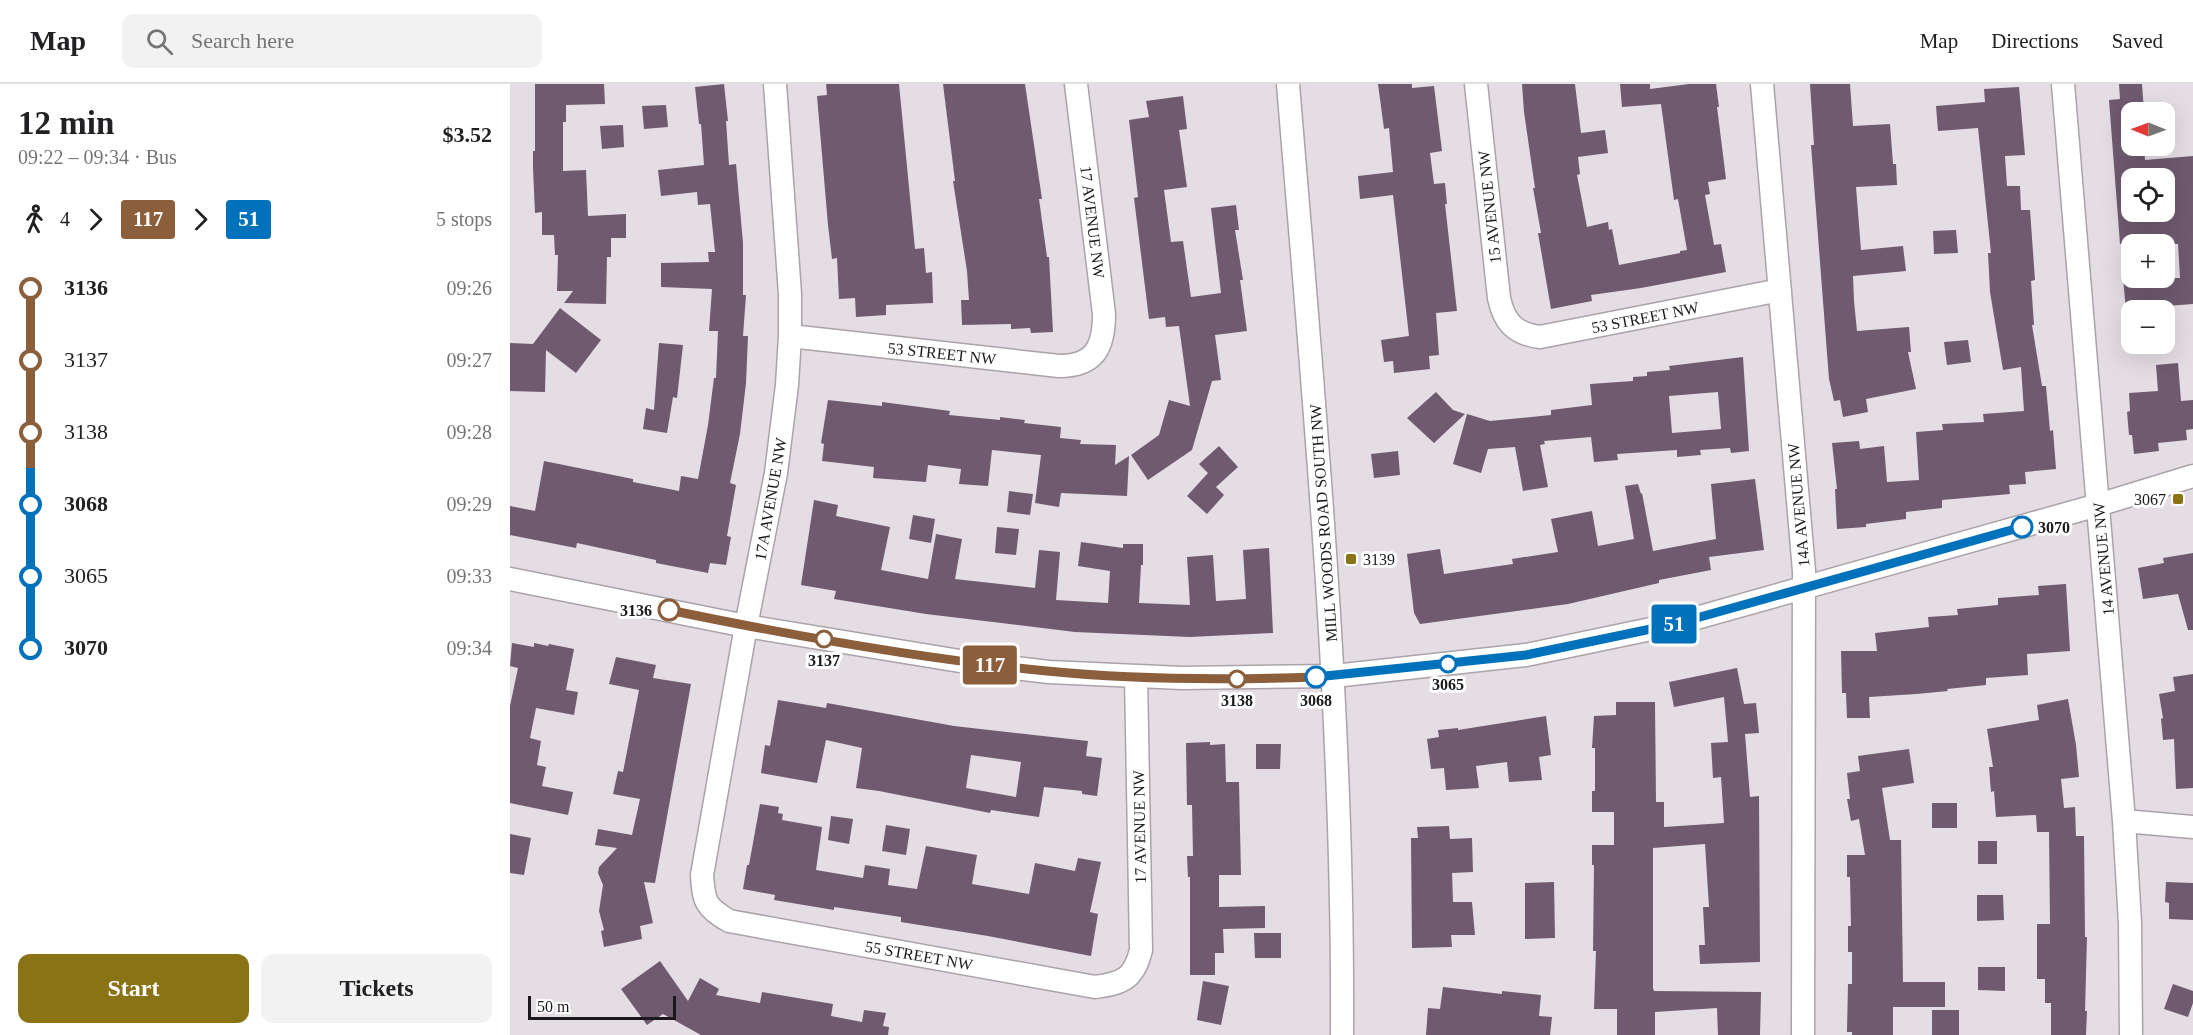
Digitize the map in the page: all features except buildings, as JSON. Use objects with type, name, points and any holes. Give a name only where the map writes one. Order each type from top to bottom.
[{"type":"street","name":"17A AVENUE NW","points":[[709,908],[703,892],[702,875],[746,626],[776,473],[787,385],[790,336],[788,253],[775,84]]},
{"type":"street","name":"17 AVENUE NW","points":[[1076,84],[1104,314],[1101,341],[1098,351],[1092,357]]},
{"type":"street","name":"MILL WOODS ROAD SOUTH NW","points":[[1288,84],[1334,676],[1341,874],[1341,1035]]},
{"type":"street","name":"15 AVENUE NW","points":[[1476,84],[1499,298],[1501,308],[1512,327]]},
{"type":"street","name":"14A AVENUE NW","points":[[1762,84],[1804,571],[1803,1035]]},
{"type":"street","name":"14 AVENUE NW","points":[[2062,84],[2124,821],[2130,923],[2131,1035]]},
{"type":"street","name":"53 STREET NW","points":[[1512,327],[1520,333],[1540,337],[1780,290]]},
{"type":"street","name":"53 STREET NW","points":[[790,336],[1059,366],[1071,366],[1092,357]]},
{"type":"street","points":[[510,579],[746,626],[972,663],[1049,672],[1136,676],[1220,679],[1334,676],[1496,659],[1562,649],[1675,624],[2193,476]]},
{"type":"street","name":"17 AVENUE NW","points":[[1130,976],[1138,965],[1141,950],[1136,676]]},
{"type":"street","points":[[2124,821],[2193,826]]},
{"type":"street","name":"55 STREET NW","points":[[709,908],[729,921],[1095,987],[1114,984],[1130,976]]},
{"type":"bus line","name":"51","points":[[1316,677],[1496,659],[1620,637],[1675,624],[2022,527]]},
{"type":"bus line","name":"117","points":[[669,610],[923,657],[1049,672],[1220,679],[1316,677]]},
{"type":"place","name":"3067","points":[[2178,499]]},
{"type":"place","name":"3070","points":[[2022,527]]},
{"type":"place","name":"3139","points":[[1351,559]]},
{"type":"place","name":"3136","points":[[669,610]]},
{"type":"place","name":"3137","points":[[824,639]]},
{"type":"place","name":"3065","points":[[1448,664]]},
{"type":"place","name":"3068","points":[[1316,677]]},
{"type":"place","name":"3138","points":[[1237,679]]}]
